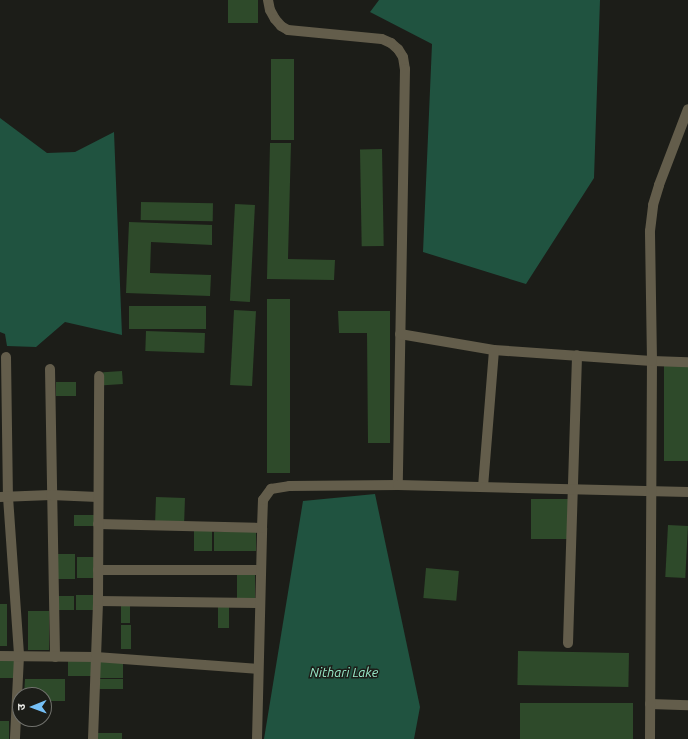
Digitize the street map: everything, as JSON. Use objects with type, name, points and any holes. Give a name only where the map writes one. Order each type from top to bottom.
[{"type":"street","points":[[268,0],[270,10],[275,19],[281,26],[288,30],[382,39],[391,43],[398,49],[403,57],[405,69],[398,485]]},
{"type":"street","points":[[650,739],[650,491],[652,361],[650,232],[653,205],[659,185],[685,127],[688,109]]},
{"type":"street","points":[[400,334],[494,350],[652,361],[688,362]]},
{"type":"street","points":[[482,487],[494,350]]},
{"type":"street","points":[[568,642],[577,355]]},
{"type":"street","points":[[6,357],[4,497],[19,656],[15,739]]},
{"type":"street","points":[[50,369],[55,657]]},
{"type":"street","points":[[94,739],[98,601],[99,376]]},
{"type":"street","points":[[256,739],[263,500],[271,489],[280,486],[398,485],[688,492]]},
{"type":"street","points":[[4,497],[51,495],[98,498]]},
{"type":"street","points":[[98,524],[262,528]]},
{"type":"street","points":[[98,570],[260,570]]},
{"type":"street","points":[[98,601],[259,603]]},
{"type":"street","points":[[0,656],[96,657],[258,669]]},
{"type":"street","points":[[650,704],[688,705]]},
{"type":"water","points":[[379,0],[600,0],[594,178],[526,284],[423,252],[432,44],[370,12]]},
{"type":"water","points":[[0,118],[47,153],[75,152],[114,132],[122,335],[65,322],[36,347],[7,346],[5,334],[0,332]]},
{"type":"water","name":"Nithari Lake","points":[[375,494],[420,707],[414,739],[264,739],[303,501]]},
{"type":"building","points":[[228,0],[258,0],[258,23],[228,23]]},
{"type":"building","points":[[271,59],[294,59],[294,140],[271,140]]},
{"type":"building","points":[[270,143],[291,143],[288,259],[335,260],[334,280],[267,279]]},
{"type":"building","points":[[360,149],[382,149],[384,246],[362,246]]},
{"type":"building","points":[[141,202],[213,203],[213,221],[141,220]]},
{"type":"building","points":[[235,204],[255,205],[250,302],[230,301]]},
{"type":"building","points":[[129,222],[212,225],[212,245],[151,242],[150,273],[211,275],[210,296],[126,293]]},
{"type":"building","points":[[267,299],[290,299],[290,473],[267,473]]},
{"type":"building","points":[[129,306],[206,306],[206,329],[129,329]]},
{"type":"building","points":[[234,310],[256,311],[252,386],[230,385]]},
{"type":"building","points":[[338,311],[390,311],[390,443],[368,443],[367,333],[339,333]]},
{"type":"building","points":[[146,331],[205,333],[204,353],[145,351]]},
{"type":"building","points":[[664,366],[688,366],[688,461],[664,461]]},
{"type":"building","points":[[122,371],[123,384],[104,385],[103,372]]},
{"type":"building","points":[[56,382],[76,382],[76,396],[56,396]]},
{"type":"building","points":[[156,497],[185,498],[184,524],[155,523]]},
{"type":"building","points":[[531,499],[569,499],[569,539],[531,539]]},
{"type":"building","points":[[74,515],[94,515],[94,526],[74,526]]},
{"type":"building","points":[[668,525],[688,526],[685,578],[665,577]]},
{"type":"building","points":[[194,529],[212,529],[212,551],[194,551]]},
{"type":"building","points":[[214,532],[256,532],[256,551],[214,551]]},
{"type":"building","points":[[54,554],[75,554],[75,579],[54,579]]},
{"type":"building","points":[[77,557],[96,557],[96,578],[77,578]]},
{"type":"building","points":[[426,568],[459,571],[456,601],[423,598]]},
{"type":"building","points":[[237,573],[255,573],[255,598],[237,598]]},
{"type":"building","points":[[76,595],[96,595],[96,610],[76,610]]},
{"type":"building","points":[[56,596],[74,596],[74,610],[56,610]]},
{"type":"building","points":[[0,604],[7,604],[7,646],[0,646]]},
{"type":"building","points":[[218,605],[229,605],[229,628],[218,628]]},
{"type":"building","points":[[121,606],[130,606],[130,623],[121,623]]},
{"type":"building","points":[[28,611],[49,611],[49,650],[28,650]]},
{"type":"building","points":[[121,625],[131,625],[131,649],[121,649]]},
{"type":"building","points":[[518,651],[629,653],[628,687],[517,685]]},
{"type":"building","points":[[0,661],[14,661],[14,678],[0,678]]},
{"type":"building","points":[[68,661],[92,661],[92,676],[68,676]]},
{"type":"building","points":[[99,662],[123,662],[123,678],[99,678]]},
{"type":"building","points":[[25,679],[65,679],[65,701],[52,701],[52,687],[24,687]]},
{"type":"building","points":[[99,679],[123,679],[123,689],[99,689]]},
{"type":"building","points":[[520,703],[633,703],[633,739],[520,739]]},
{"type":"building","points":[[0,721],[9,721],[9,739],[0,739]]},
{"type":"building","points":[[98,733],[122,733],[122,739],[98,739]]}]
